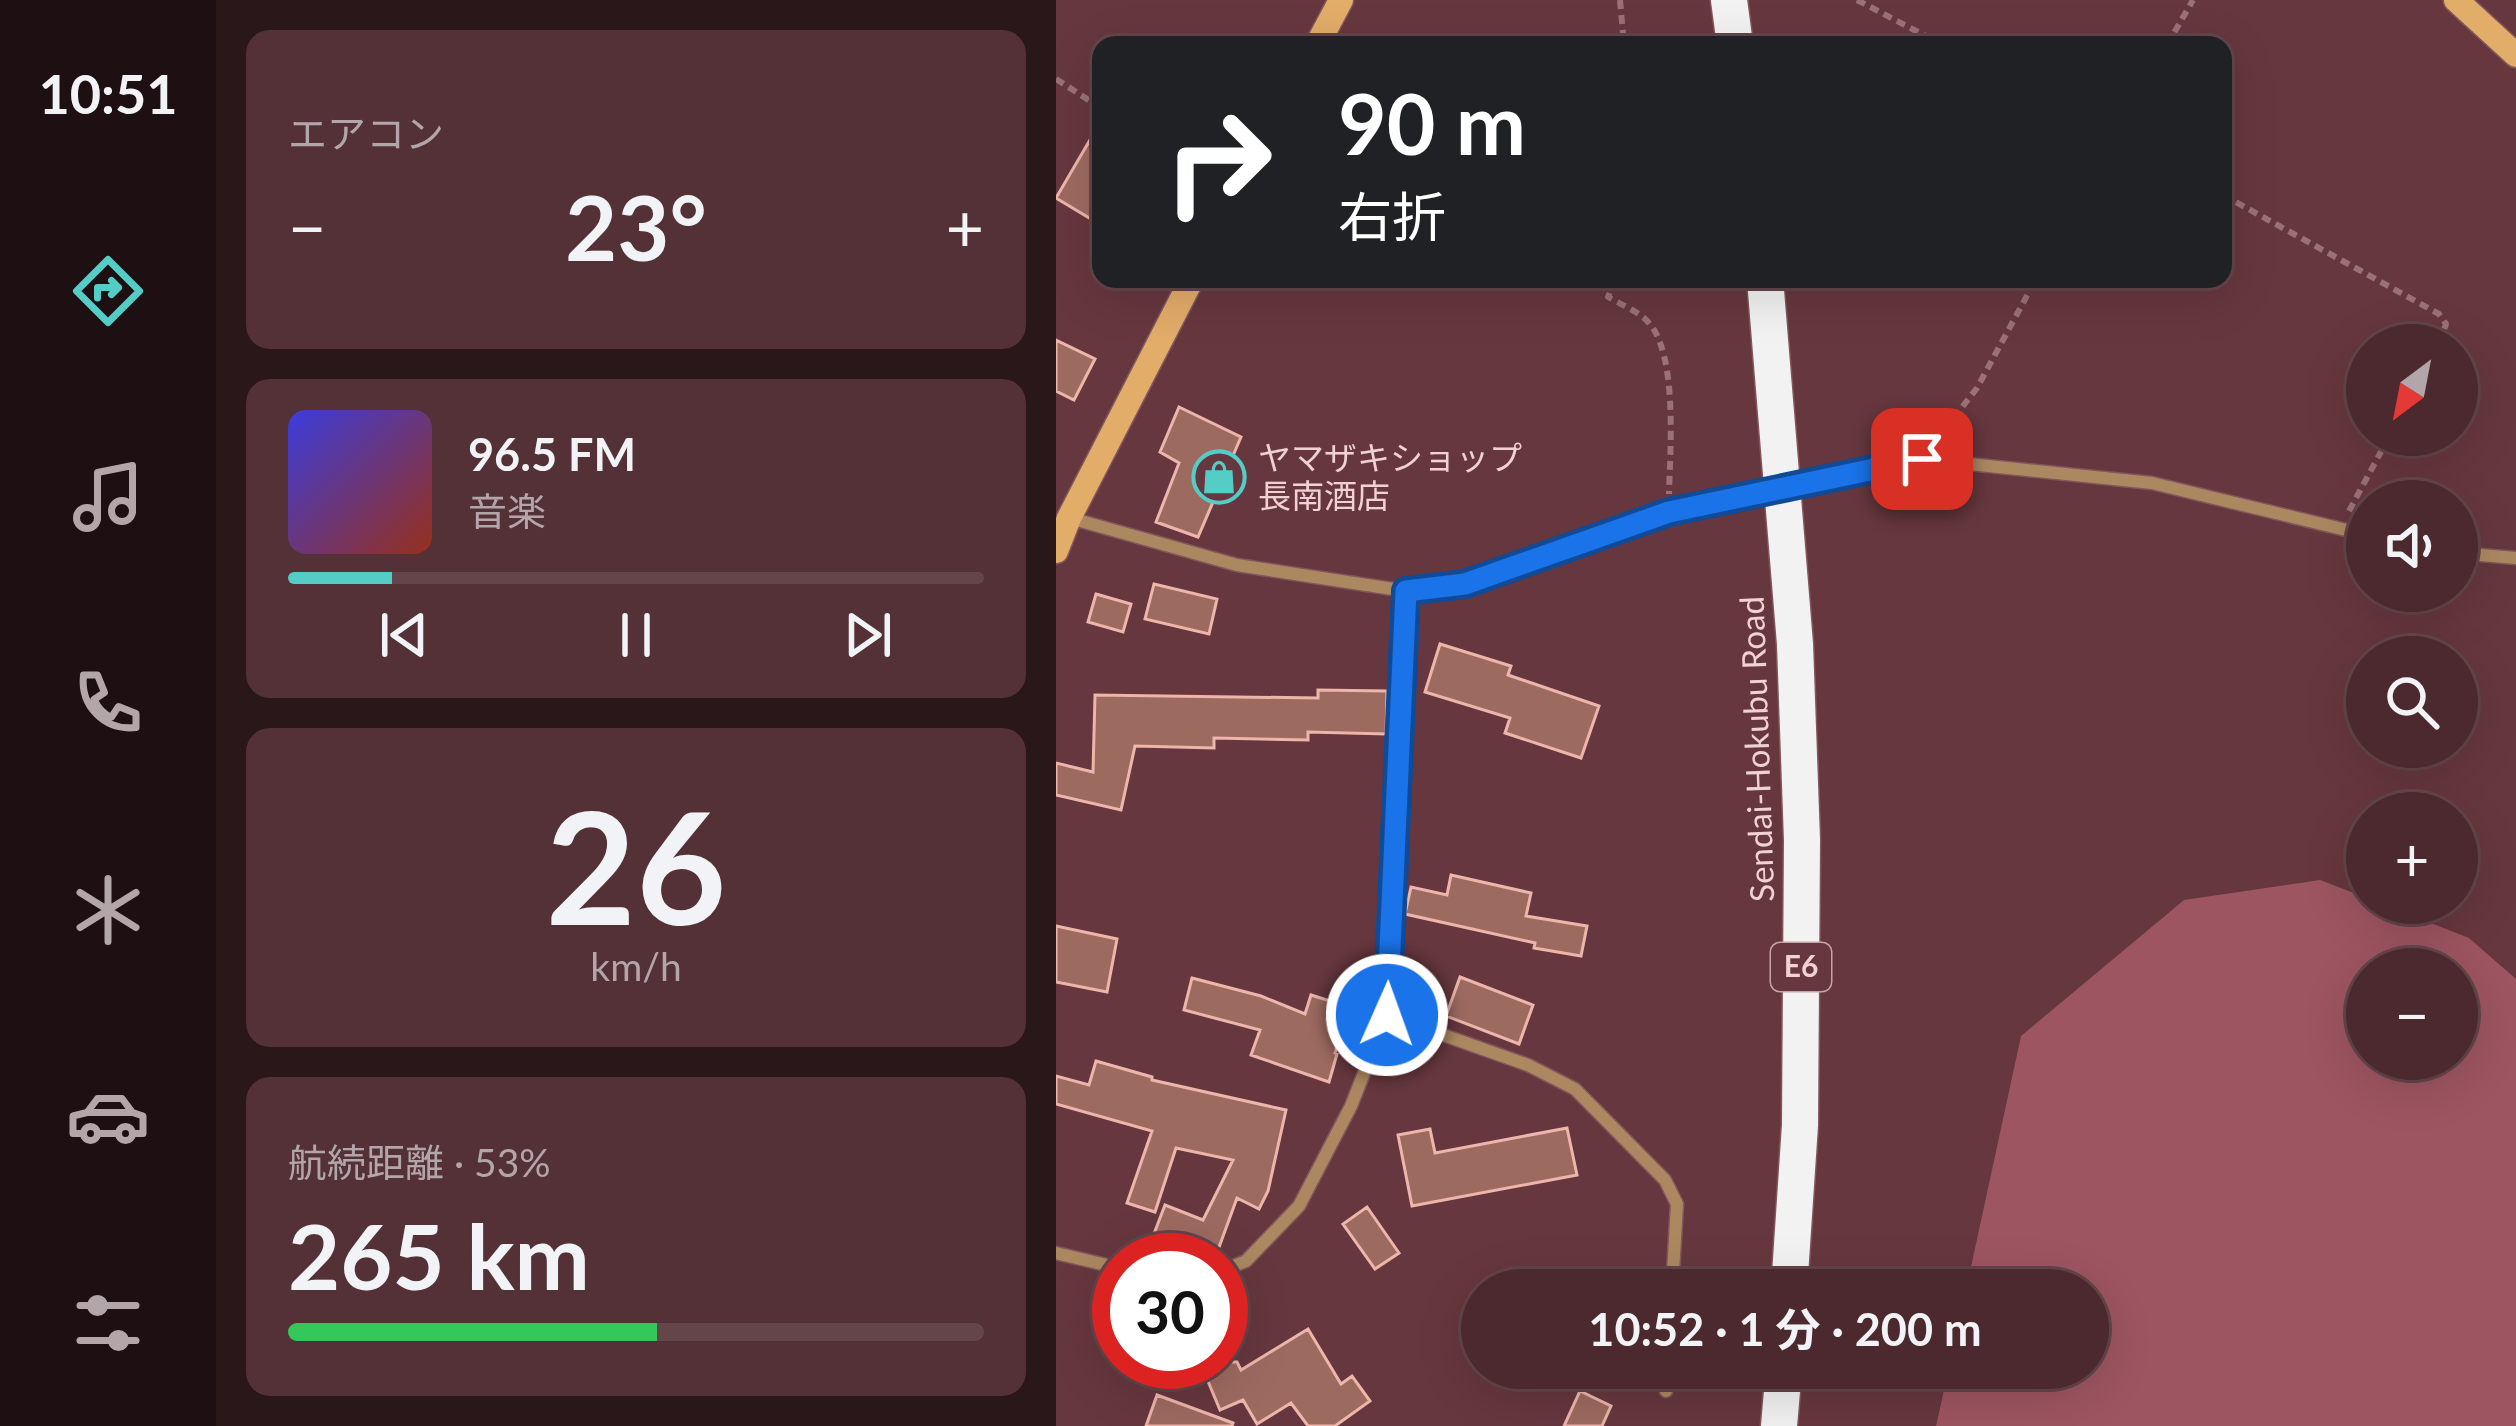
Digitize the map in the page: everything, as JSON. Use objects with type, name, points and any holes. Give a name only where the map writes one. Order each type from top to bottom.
[{"type":"highway","points":[[1729,0],[1734,36]]},
{"type":"highway","name":"Sendai-Hokubu Road","points":[[1766,288],[1795,644],[1802,840],[1800,1125],[1790,1269]]},
{"type":"highway","points":[[1778,1426],[1782,1389]]},
{"type":"street","points":[[1322,36],[1342,0]]},
{"type":"street","points":[[2456,0],[2516,56]]},
{"type":"street","points":[[1056,551],[1062,516],[1187,288]]},
{"type":"street","points":[[1062,516],[1237,565],[1406,591],[1465,584],[1669,512],[1922,459],[2152,483],[2346,530]]},
{"type":"street","points":[[2478,555],[2516,558]]},
{"type":"street","points":[[1248,1259],[1299,1206],[1351,1106],[1387,1015],[1406,591]]},
{"type":"street","points":[[1387,1015],[1528,1065],[1575,1089],[1665,1180],[1677,1204],[1673,1269]]},
{"type":"street","points":[[1056,1253],[1092,1262]]},
{"type":"path","points":[[1620,0],[1623,36]]},
{"type":"path","points":[[1857,0],[1925,36]]},
{"type":"path","points":[[2172,36],[2193,0]]},
{"type":"path","points":[[1056,79],[1092,102]]},
{"type":"path","points":[[2232,200],[2439,314],[2446,324]]},
{"type":"path","points":[[1612,288],[1608,297],[1649,322],[1664,363],[1671,394],[1669,512]]},
{"type":"path","points":[[1922,459],[1976,388],[2031,288]]},
{"type":"path","points":[[2340,529],[2379,456]]},
{"type":"shaded area","points":[[2320,880],[2346,890],[2346,924],[2433,924],[2469,938],[2516,979],[2516,1426],[1936,1426],[1944,1389],[2109,1389],[2109,1269],[1971,1269],[2021,1036],[2184,900]]},
{"type":"building","points":[[1092,136],[1092,220],[1056,198]]},
{"type":"building","points":[[1056,340],[1095,359],[1074,400],[1056,391]]},
{"type":"building","points":[[1179,407],[1241,437],[1198,537],[1156,522],[1179,463],[1160,452]]},
{"type":"building","points":[[1154,584],[1217,599],[1209,634],[1145,619]]},
{"type":"building","points":[[1096,594],[1131,604],[1123,632],[1088,622]]},
{"type":"building","points":[[1440,644],[1511,666],[1508,675],[1599,706],[1581,758],[1505,733],[1510,718],[1425,692]]},
{"type":"building","points":[[1318,690],[1387,691],[1386,734],[1308,732],[1308,740],[1214,738],[1214,748],[1135,746],[1121,810],[1056,795],[1056,763],[1093,772],[1095,695],[1318,698]]},
{"type":"building","points":[[1451,875],[1531,893],[1526,916],[1587,926],[1581,956],[1405,914],[1411,887],[1447,895]]},
{"type":"building","points":[[1056,926],[1117,939],[1107,992],[1056,982]]},
{"type":"building","points":[[1460,977],[1533,1005],[1519,1044],[1446,1016]]},
{"type":"building","points":[[1192,978],[1261,996],[1305,1014],[1311,995],[1349,1007],[1329,1082],[1251,1055],[1260,1030],[1184,1010]]},
{"type":"building","points":[[1096,1061],[1152,1080],[1286,1110],[1268,1191],[1259,1209],[1237,1198],[1224,1233],[1154,1233],[1165,1205],[1203,1220],[1233,1160],[1176,1148],[1155,1212],[1127,1203],[1152,1131],[1056,1104],[1056,1076],[1089,1085]]},
{"type":"building","points":[[1567,1128],[1577,1175],[1412,1206],[1398,1135],[1430,1129],[1435,1153]]},
{"type":"building","points":[[1367,1207],[1399,1253],[1375,1269],[1343,1224]]},
{"type":"building","points":[[1308,1329],[1341,1384],[1352,1376],[1370,1401],[1335,1426],[1308,1426],[1291,1403],[1257,1424],[1243,1400],[1220,1410],[1211,1389],[1248,1389],[1248,1366]]},
{"type":"building","points":[[1580,1391],[1611,1406],[1602,1426],[1564,1426]]},
{"type":"building","points":[[1157,1395],[1233,1423],[1232,1426],[1146,1426]]},
{"type":"place","name":"ヤマザキショップ 長南酒店","points":[[1219,477]]},
{"type":"route","points":[[1387,1015],[1406,591],[1465,584],[1669,512],[1922,459]]}]
